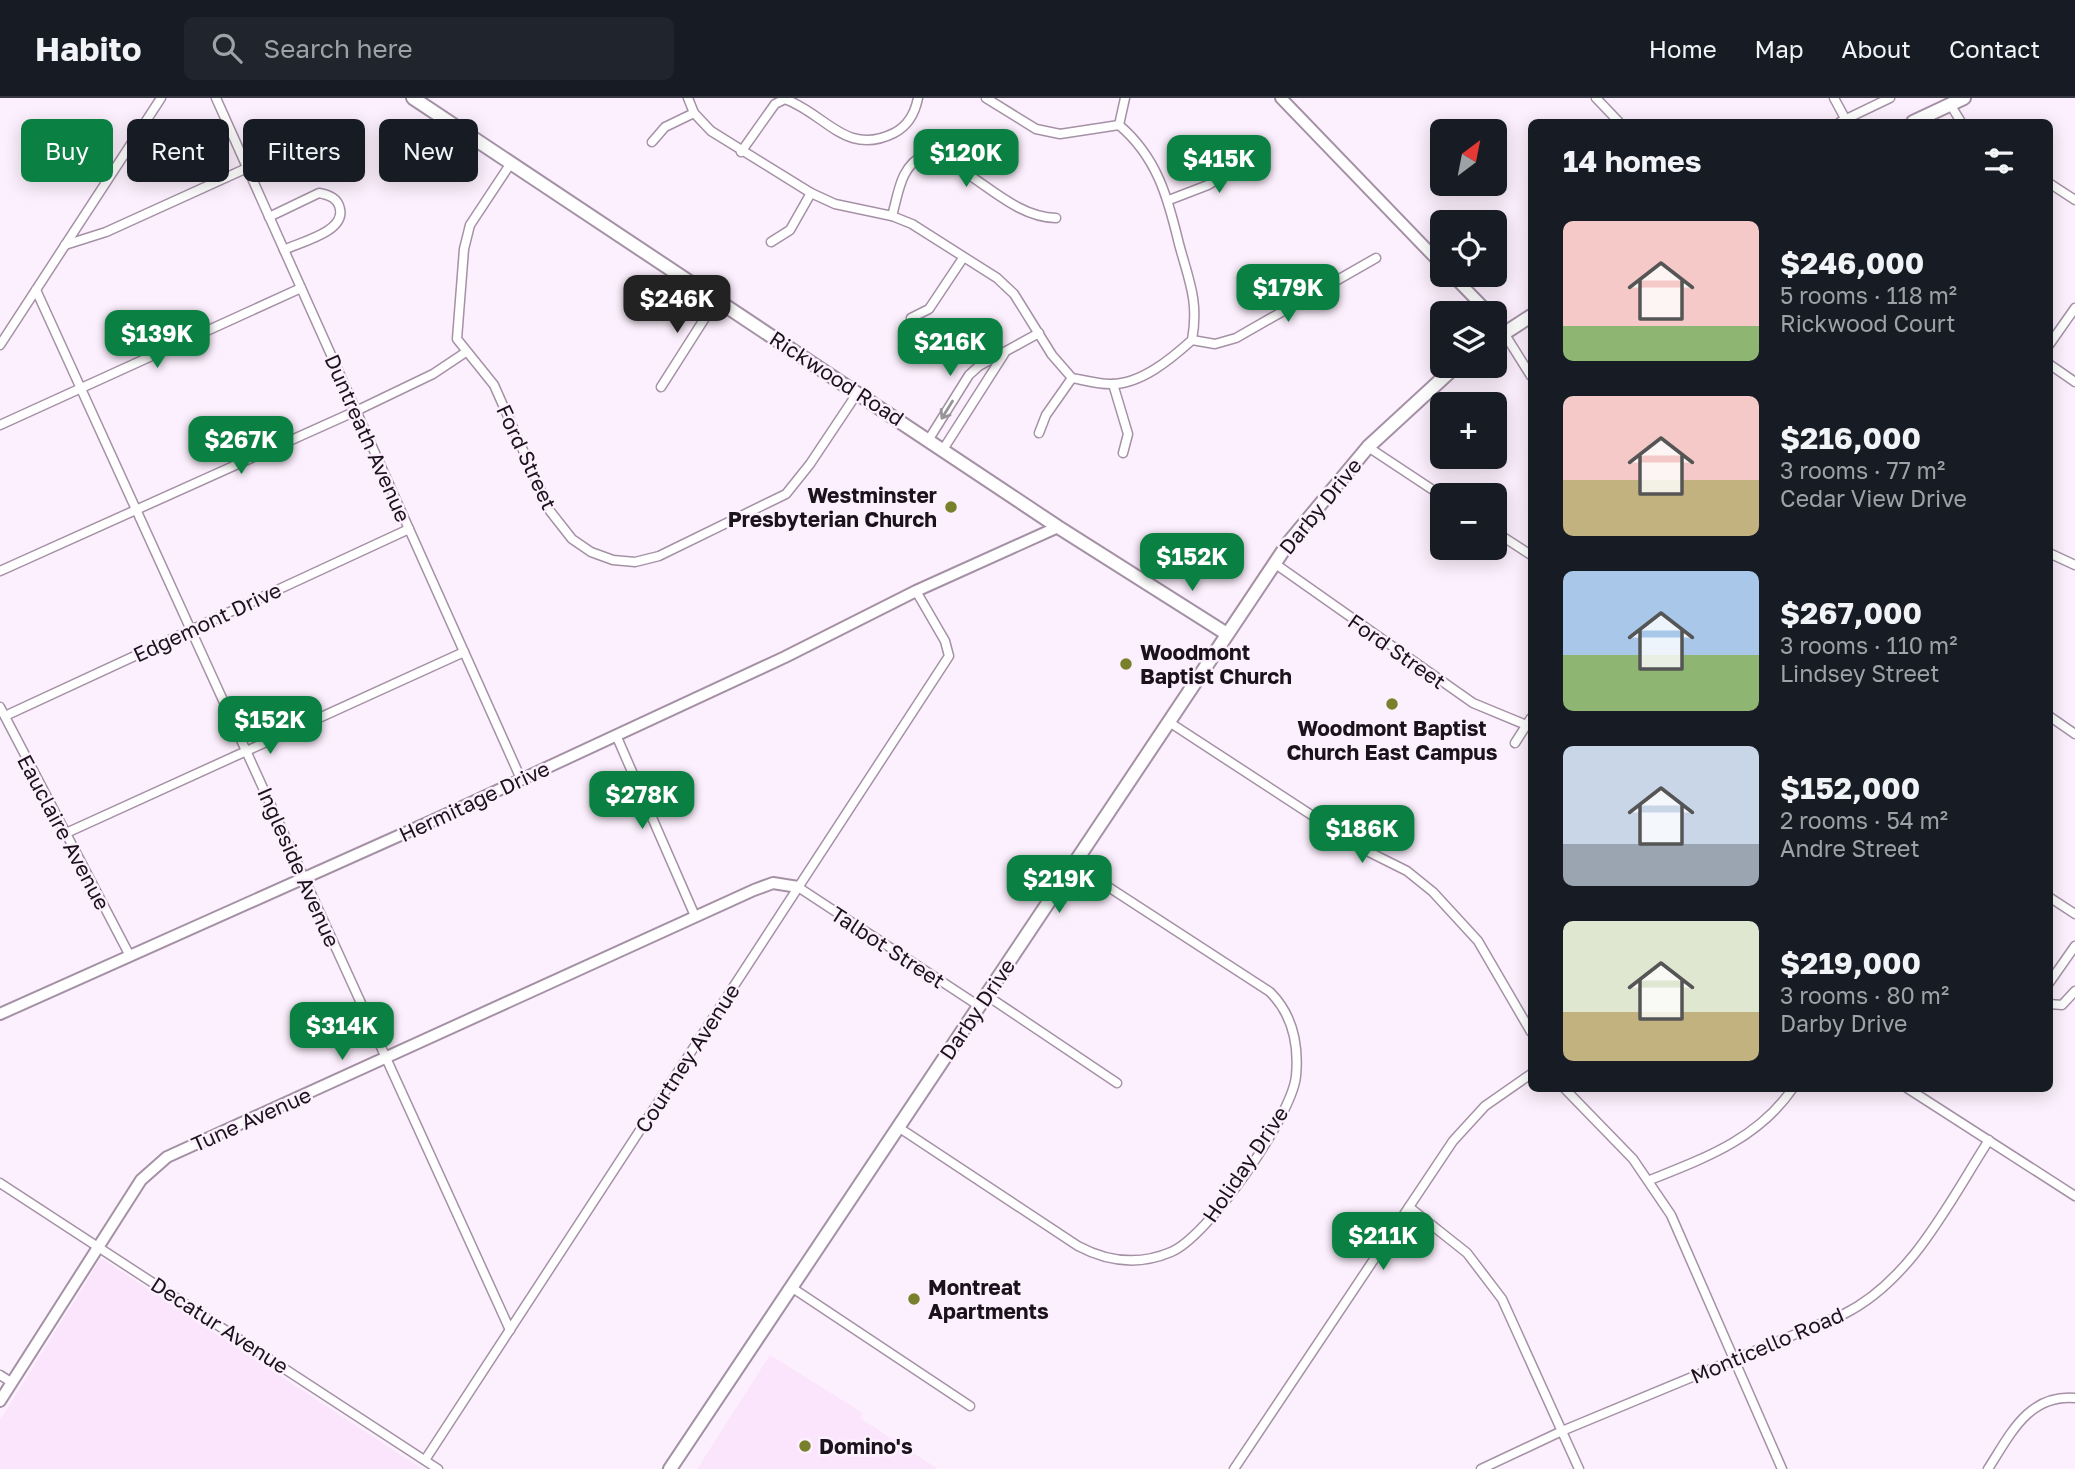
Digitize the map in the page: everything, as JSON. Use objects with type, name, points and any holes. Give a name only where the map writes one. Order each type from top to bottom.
[{"type":"main road","name":"Rickwood Road","points":[[413,98],[1058,527],[1227,634]]},
{"type":"main road","points":[[1919,119],[1964,98]]},
{"type":"main road","points":[[1507,331],[1528,318]]},
{"type":"main road","name":"Darby Drive","points":[[670,1469],[1274,563],[1368,447],[1443,378]]},
{"type":"street","points":[[0,345],[161,98]]},
{"type":"street","name":"Duntreath Avenue","points":[[216,98],[243,159]]},
{"type":"street","points":[[688,98],[694,113],[711,131],[810,193],[835,204],[892,216],[912,224],[1003,283],[1072,378],[1113,384],[1137,377],[1169,361],[1192,340],[1195,298],[1169,200],[1145,151],[1119,125]]},
{"type":"street","points":[[741,152],[775,104],[785,99],[854,140],[877,141],[899,131],[915,113],[918,98]]},
{"type":"street","points":[[986,98],[1036,129],[1060,135],[1119,125]]},
{"type":"street","points":[[1119,125],[1125,98]]},
{"type":"street","points":[[1281,98],[1430,253]]},
{"type":"street","points":[[1596,98],[1616,119]]},
{"type":"street","points":[[1834,98],[1843,119]]},
{"type":"street","points":[[1850,119],[1890,98]]},
{"type":"street","points":[[1950,104],[1959,119]]},
{"type":"street","points":[[652,142],[665,127],[694,113]]},
{"type":"street","points":[[892,216],[905,170],[912,160],[925,154],[945,158],[1036,218],[1056,218]]},
{"type":"street","points":[[1169,200],[1208,185],[1253,158]]},
{"type":"street","name":"Ford Street","points":[[511,163],[470,225],[464,249],[457,339],[494,385],[550,510],[572,538],[591,552],[613,560],[635,562],[659,556],[786,494],[803,474],[858,392]]},
{"type":"street","points":[[65,245],[106,232],[243,170]]},
{"type":"street","name":"Duntreath Avenue","points":[[253,182],[521,779]]},
{"type":"street","points":[[2053,186],[2075,200]]},
{"type":"street","points":[[269,217],[319,193],[333,196],[340,206],[340,218],[333,228],[284,250]]},
{"type":"street","points":[[771,242],[790,230],[805,208],[810,193]]},
{"type":"street","points":[[911,318],[929,309],[962,258]]},
{"type":"street","points":[[1192,340],[1215,344],[1236,338],[1376,258]]},
{"type":"street","points":[[1464,287],[1477,301]]},
{"type":"street","points":[[0,425],[301,288]]},
{"type":"street","name":"Ingleside Avenue","points":[[36,290],[510,1330]]},
{"type":"street","points":[[661,387],[717,299]]},
{"type":"street","points":[[2053,339],[2075,308]]},
{"type":"street","points":[[929,439],[969,375],[979,366],[1039,333]]},
{"type":"street","points":[[1507,346],[1528,372]]},
{"type":"street","points":[[0,570],[356,411],[433,374],[466,352]]},
{"type":"street","points":[[944,449],[1004,354]]},
{"type":"street","points":[[2053,367],[2075,382]]},
{"type":"street","points":[[1039,433],[1046,415],[1072,378]]},
{"type":"street","points":[[1113,384],[1128,434],[1123,453]]},
{"type":"street","points":[[1368,447],[1430,488]]},
{"type":"street","name":"Hermitage Drive","points":[[0,1014],[304,879],[617,735],[916,591],[1058,527]]},
{"type":"street","name":"Edgemont Drive","points":[[5,716],[409,529]]},
{"type":"street","points":[[1507,539],[1528,553]]},
{"type":"street","points":[[2053,555],[2075,565]]},
{"type":"street","name":"Ford Street","points":[[1274,563],[1473,704],[1528,723]]},
{"type":"street","name":"Courtney Avenue","points":[[425,1460],[948,656],[945,641],[916,591]]},
{"type":"street","points":[[64,834],[464,652]]},
{"type":"street","name":"Eauclaire Avenue","points":[[0,707],[130,956]]},
{"type":"street","points":[[2053,719],[2075,734]]},
{"type":"street","points":[[1169,722],[1365,850],[1407,871],[1433,892],[1478,941],[1528,1027]]},
{"type":"street","points":[[1515,743],[1528,727]]},
{"type":"street","points":[[617,735],[695,916]]},
{"type":"street","name":"Holiday Drive","points":[[898,1127],[1078,1246],[1103,1258],[1126,1262],[1160,1256],[1191,1240],[1215,1215],[1249,1166],[1284,1110],[1296,1077],[1297,1043],[1284,1010],[1270,992],[1073,864]]},
{"type":"street","name":"Tune Avenue","points":[[0,1401],[141,1180],[166,1157],[387,1060],[695,916],[773,883],[798,887]]},
{"type":"street","name":"Talbot Street","points":[[798,887],[1117,1083]]},
{"type":"street","points":[[2053,900],[2075,914]]},
{"type":"street","points":[[2053,977],[2075,946]]},
{"type":"street","points":[[2053,1004],[2062,1005],[2075,991]]},
{"type":"street","points":[[1234,1469],[1461,1132],[1485,1107],[1528,1076]]},
{"type":"street","points":[[1568,1092],[1618,1142],[1650,1180],[1681,1236],[1782,1469]]},
{"type":"street","points":[[1650,1180],[1750,1134],[1768,1120],[1790,1092]]},
{"type":"street","points":[[1913,1092],[2075,1196]]},
{"type":"street","name":"Monticello Road","points":[[1481,1469],[1562,1432],[1844,1314],[1882,1290],[1919,1246],[1989,1140]]},
{"type":"street","name":"Decatur Avenue","points":[[0,1182],[438,1469]]},
{"type":"street","points":[[1409,1207],[1467,1253],[1496,1290],[1518,1329],[1578,1469]]},
{"type":"street","points":[[791,1287],[970,1406]]},
{"type":"street","points":[[0,1375],[11,1382]]},
{"type":"street","points":[[1988,1469],[2018,1423],[2033,1408],[2054,1399],[2075,1398]]},
{"type":"shaded area","points":[[101,1258],[422,1469],[0,1469],[0,1420]]},
{"type":"shaded area","points":[[770,1355],[863,1413],[860,1418],[938,1469],[697,1469]]},
{"type":"place","name":"Westminster Presbyterian Church","points":[[951,507]]},
{"type":"place","name":"Woodmont Baptist Church","points":[[1126,664]]},
{"type":"place","name":"Woodmont Baptist Church East Campus","points":[[1392,704]]},
{"type":"place","name":"Montreat Apartments","points":[[914,1299]]},
{"type":"place","name":"Domino's","points":[[805,1446]]}]
